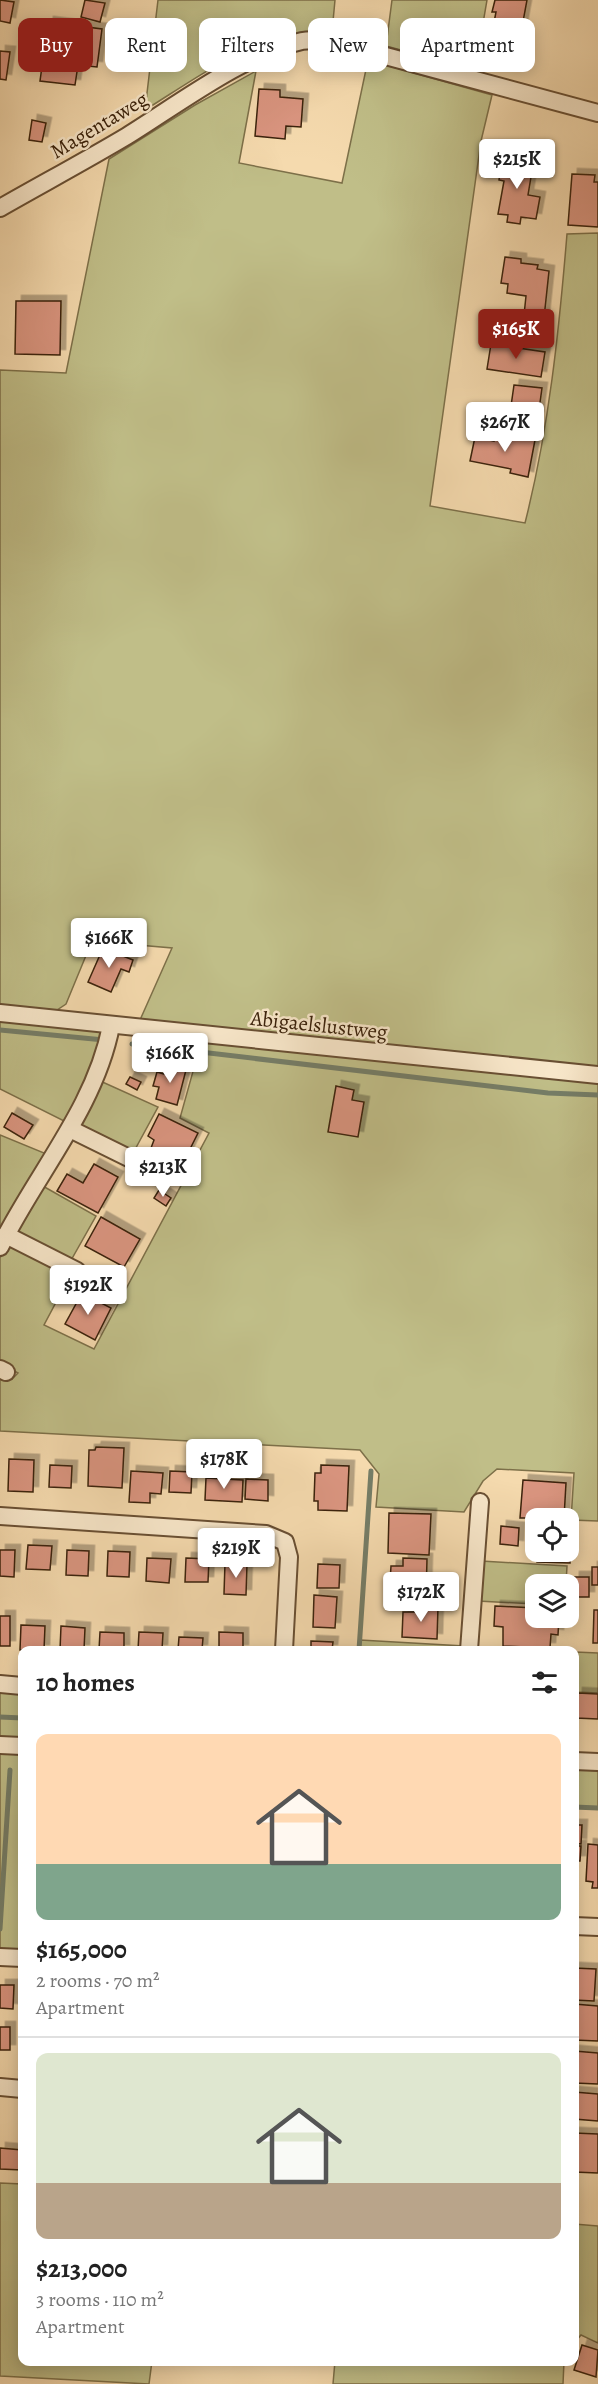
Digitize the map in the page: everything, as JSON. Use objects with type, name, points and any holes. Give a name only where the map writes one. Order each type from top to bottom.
[{"type":"street","name":"Magentaweg","points":[[0,208],[104,150],[234,70],[273,50],[306,41],[329,42],[352,47],[598,113]]},
{"type":"street","name":"Abigaelslustweg","points":[[0,1013],[598,1075]]},
{"type":"street","points":[[77,1271],[3,1241],[70,1129],[105,1054],[111,1026]]},
{"type":"street","points":[[70,1129],[137,1162]]},
{"type":"street","points":[[469,1646],[480,1502]]},
{"type":"street","points":[[0,1516],[266,1534],[285,1542],[290,1557],[284,1646]]},
{"type":"street","points":[[0,1684],[18,1686]]},
{"type":"street","points":[[0,1744],[18,1746]]},
{"type":"street","points":[[579,1761],[598,1762]]},
{"type":"street","points":[[579,1926],[598,1927]]},
{"type":"street","points":[[0,1957],[18,1958]]},
{"type":"street","points":[[0,2087],[18,2089]]},
{"type":"shaded area","points":[[158,0],[335,0],[333,18],[308,18],[308,34],[296,36],[296,18],[199,18],[199,72],[206,72],[145,110],[149,72],[187,72],[187,18],[156,18]]},
{"type":"shaded area","points":[[392,0],[487,0],[484,18],[400,18],[400,50],[388,47]]},
{"type":"shaded area","points":[[388,66],[400,69],[400,72],[411,72],[492,95],[481,141],[430,506],[525,523],[541,451],[552,379],[567,234],[598,233],[598,1069],[140,1020],[172,948],[92,941],[66,1004],[57,1010],[0,1007],[0,370],[66,373],[109,159],[195,105],[254,72],[239,163],[342,183],[365,72],[388,72]]},
{"type":"shaded area","points":[[0,1021],[101,1030],[99,1050],[66,1122],[0,1089]]},
{"type":"shaded area","points":[[202,1039],[598,1080],[598,1521],[579,1520],[579,1508],[572,1508],[574,1473],[497,1469],[483,1481],[464,1512],[376,1507],[379,1474],[360,1450],[0,1431],[0,1374],[12,1379],[18,1373],[0,1363],[0,1258],[8,1242],[71,1274],[44,1325],[94,1349],[209,1133],[180,1118]]},
{"type":"shaded area","points":[[98,1080],[158,1107],[132,1155],[77,1125]]},
{"type":"shaded area","points":[[0,1135],[49,1155],[0,1239]]},
{"type":"shaded area","points":[[41,1185],[96,1216],[70,1262],[12,1233]]},
{"type":"shaded area","points":[[481,1561],[567,1566],[567,1574],[525,1574],[525,1603],[478,1601]]},
{"type":"shaded area","points":[[360,1640],[464,1646],[359,1646]]},
{"type":"shaded area","points":[[579,1652],[598,1653],[598,1693],[579,1692]]},
{"type":"shaded area","points":[[0,1691],[18,1693],[18,1738],[0,1737]]},
{"type":"shaded area","points":[[0,1753],[18,1755],[18,1954],[0,1953]]},
{"type":"shaded area","points":[[579,1769],[598,1771],[598,1808],[579,1807]]},
{"type":"shaded area","points":[[0,2183],[18,2184],[18,2366],[151,2366],[149,2384],[0,2376]]},
{"type":"shaded area","points":[[579,2224],[598,2226],[598,2343],[581,2335],[579,2337]]},
{"type":"shaded area","points":[[335,2366],[564,2366],[563,2384],[333,2384]]},
{"type":"building","points":[[0,0],[14,2],[10,23],[0,21]]},
{"type":"building","points":[[85,0],[105,3],[100,22],[93,20],[93,18],[81,17]]},
{"type":"building","points":[[495,0],[527,0],[524,18],[495,18],[496,12],[492,12]]},
{"type":"building","points":[[93,28],[102,29],[97,67],[93,67]]},
{"type":"building","points":[[0,51],[10,52],[6,80],[0,79]]},
{"type":"building","points":[[41,72],[77,72],[75,85],[40,81]]},
{"type":"building","points":[[259,89],[280,90],[280,97],[303,99],[301,127],[286,126],[285,139],[255,136]]},
{"type":"building","points":[[32,120],[46,123],[42,142],[29,140]]},
{"type":"building","points":[[503,154],[525,158],[524,163],[533,165],[528,195],[540,197],[536,219],[521,217],[520,224],[507,222],[508,215],[498,214],[504,181],[499,180]]},
{"type":"building","points":[[572,174],[595,175],[594,182],[598,182],[598,227],[568,225]]},
{"type":"building","points":[[505,257],[521,259],[521,263],[538,265],[537,269],[549,271],[544,318],[524,315],[526,296],[507,293],[508,284],[501,283]]},
{"type":"building","points":[[16,301],[61,301],[60,355],[15,354]]},
{"type":"building","points":[[491,344],[545,352],[541,377],[487,369]]},
{"type":"building","points":[[514,385],[542,388],[538,417],[510,413]]},
{"type":"building","points":[[496,432],[535,440],[528,477],[510,473],[511,469],[470,461],[475,437],[494,441]]},
{"type":"building","points":[[103,948],[133,960],[129,972],[121,969],[111,992],[88,982]]},
{"type":"building","points":[[166,1065],[186,1070],[177,1105],[156,1099],[159,1087],[153,1086],[157,1072],[164,1074]]},
{"type":"building","points":[[130,1077],[141,1082],[137,1090],[126,1084]]},
{"type":"building","points":[[336,1086],[354,1090],[352,1100],[364,1102],[358,1137],[328,1132]]},
{"type":"building","points":[[12,1113],[33,1125],[24,1139],[4,1127]]},
{"type":"building","points":[[159,1114],[198,1133],[180,1169],[165,1162],[168,1156],[151,1148],[154,1140],[148,1136]]},
{"type":"building","points":[[94,1164],[118,1177],[98,1213],[57,1191],[67,1174],[83,1183]]},
{"type":"building","points":[[159,1190],[171,1198],[166,1206],[154,1198]]},
{"type":"building","points":[[101,1217],[140,1239],[124,1267],[85,1246]]},
{"type":"building","points":[[82,1293],[111,1308],[95,1340],[65,1324]]},
{"type":"building","points":[[96,1447],[124,1448],[122,1488],[88,1486],[89,1450],[95,1450]]},
{"type":"building","points":[[9,1459],[34,1460],[33,1492],[8,1491]]},
{"type":"building","points":[[50,1465],[72,1466],[71,1488],[49,1487]]},
{"type":"building","points":[[321,1465],[349,1466],[347,1511],[318,1510],[318,1501],[314,1501],[315,1473],[321,1473]]},
{"type":"building","points":[[131,1471],[163,1473],[161,1494],[150,1493],[150,1503],[129,1502]]},
{"type":"building","points":[[170,1471],[192,1472],[191,1493],[169,1492]]},
{"type":"building","points":[[206,1478],[243,1480],[242,1502],[205,1500]]},
{"type":"building","points":[[246,1479],[268,1480],[268,1501],[245,1499]]},
{"type":"building","points":[[523,1480],[566,1483],[565,1508],[525,1508],[525,1518],[520,1518]]},
{"type":"building","points":[[389,1513],[431,1514],[429,1555],[388,1553]]},
{"type":"building","points":[[501,1526],[519,1528],[518,1546],[500,1544]]},
{"type":"building","points":[[28,1545],[52,1546],[50,1570],[26,1569]]},
{"type":"building","points":[[0,1550],[15,1550],[14,1577],[0,1576]]},
{"type":"building","points":[[67,1550],[89,1551],[88,1576],[66,1575]]},
{"type":"building","points":[[108,1551],[130,1552],[129,1577],[107,1576]]},
{"type":"building","points":[[147,1558],[171,1559],[169,1583],[146,1581]]},
{"type":"building","points":[[186,1558],[209,1559],[208,1582],[185,1582]]},
{"type":"building","points":[[403,1558],[427,1559],[426,1598],[389,1597],[391,1566],[403,1566]]},
{"type":"building","points":[[225,1563],[247,1564],[246,1595],[224,1594]]},
{"type":"building","points":[[318,1564],[340,1565],[339,1588],[317,1588]]},
{"type":"building","points":[[592,1567],[598,1567],[598,1585],[592,1585]]},
{"type":"building","points":[[579,1577],[589,1577],[589,1597],[579,1597]]},
{"type":"building","points":[[314,1595],[337,1597],[335,1628],[313,1627]]},
{"type":"building","points":[[418,1606],[438,1607],[437,1639],[402,1637],[403,1612],[417,1612]]},
{"type":"building","points":[[495,1606],[525,1607],[525,1628],[558,1628],[558,1635],[551,1634],[550,1646],[503,1646],[503,1627],[494,1626]]},
{"type":"building","points":[[594,1610],[598,1610],[598,1643],[593,1643]]},
{"type":"building","points":[[0,1616],[10,1616],[10,1646],[0,1646]]},
{"type":"building","points":[[21,1625],[45,1626],[44,1646],[20,1646]]},
{"type":"building","points":[[61,1626],[85,1628],[84,1646],[60,1646]]},
{"type":"building","points":[[100,1632],[124,1633],[124,1646],[99,1646]]},
{"type":"building","points":[[139,1632],[163,1633],[162,1646],[138,1646]]},
{"type":"building","points":[[219,1632],[243,1633],[243,1646],[219,1646]]},
{"type":"building","points":[[179,1637],[203,1638],[202,1646],[178,1646]]},
{"type":"building","points":[[311,1641],[333,1642],[332,1646],[311,1646]]},
{"type":"building","points":[[579,1693],[598,1694],[598,1719],[579,1718]]},
{"type":"building","points":[[579,1825],[582,1825],[581,1844],[579,1844]]},
{"type":"building","points":[[588,1844],[598,1845],[598,1888],[592,1888],[593,1882],[586,1881]]},
{"type":"building","points":[[579,1968],[596,1969],[594,2001],[579,2000]]},
{"type":"building","points":[[0,1985],[14,1985],[13,2009],[0,2008]]},
{"type":"building","points":[[579,2004],[598,2006],[598,2041],[579,2040]]},
{"type":"building","points":[[0,2027],[10,2027],[10,2050],[0,2050]]},
{"type":"building","points":[[579,2051],[598,2053],[598,2084],[579,2083]]},
{"type":"building","points":[[579,2092],[598,2094],[598,2121],[579,2119]]},
{"type":"building","points":[[579,2133],[598,2134],[598,2173],[579,2172]]},
{"type":"building","points":[[0,2148],[18,2150],[18,2170],[0,2169]]},
{"type":"building","points":[[582,2345],[598,2350],[596,2377],[574,2370],[575,2366],[579,2366]]},
{"type":"waterway","points":[[0,1030],[104,1040]]},
{"type":"waterway","points":[[132,1044],[548,1093],[598,1095]]},
{"type":"waterway","points":[[359,1646],[371,1471]]},
{"type":"waterway","points":[[0,1717],[18,1718]]},
{"type":"waterway","points":[[0,1929],[10,1770]]},
{"type":"waterway","points":[[579,1807],[598,1808]]}]
